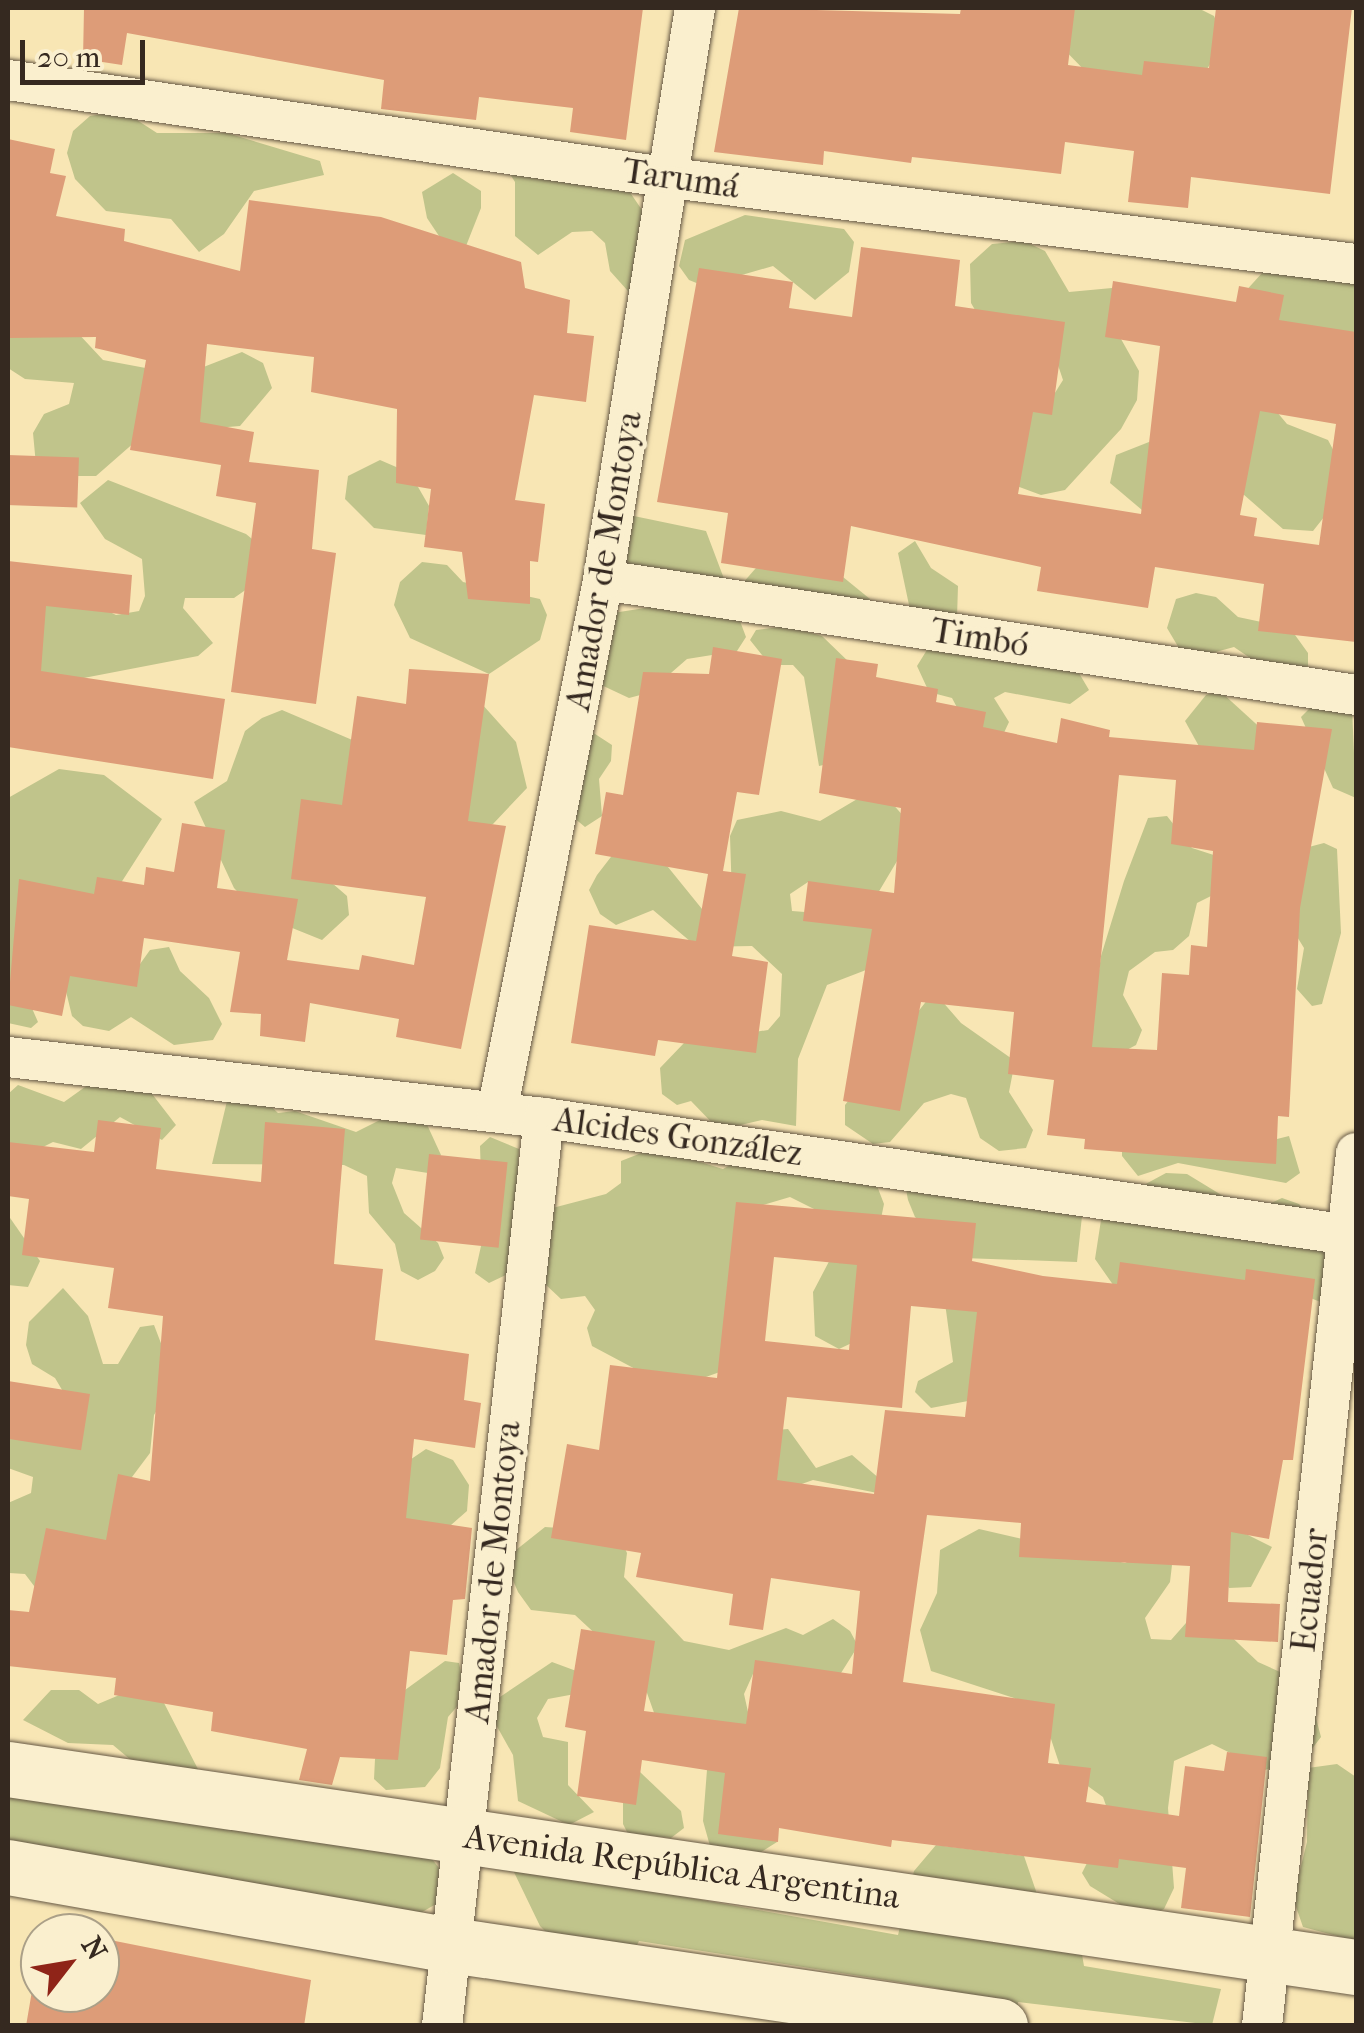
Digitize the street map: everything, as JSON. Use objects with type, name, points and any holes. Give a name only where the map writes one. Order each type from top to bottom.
[{"type":"main road","name":"Avenida República Argentina","points":[[8,1768],[1356,1967]]},
{"type":"main road","points":[[8,1867],[451,1946],[1000,2026]]},
{"type":"street","name":"Amador de Montoya","points":[[497,1112],[603,580],[671,178],[695,8]]},
{"type":"street","name":"Tarumá","points":[[8,80],[671,178],[1356,264]]},
{"type":"street","name":"Timbó","points":[[603,580],[1356,695]]},
{"type":"street","name":"Alcides González","points":[[8,1057],[544,1118],[1351,1235]]},
{"type":"street","name":"Amador de Montoya","points":[[442,2026],[544,1118]]},
{"type":"street","name":"Ecuador","points":[[1262,2026],[1351,1235],[1356,1154]]},
{"type":"green space","points":[[1057,8],[1198,8],[1214,16],[1225,41],[1198,83],[1095,81],[1049,34]]},
{"type":"green space","points":[[123,111],[157,133],[227,133],[320,161],[324,175],[254,191],[224,234],[199,252],[171,219],[106,211],[75,179],[67,153],[73,131],[90,116]]},
{"type":"green space","points":[[508,171],[627,188],[668,248],[636,300],[610,271],[605,243],[592,231],[572,232],[538,255],[515,236],[515,182]]},
{"type":"green space","points":[[453,173],[481,191],[481,208],[466,246],[449,251],[427,218],[422,192]]},
{"type":"green space","points":[[745,215],[844,229],[854,242],[849,272],[815,300],[773,266],[704,286],[689,280],[679,266],[685,240]]},
{"type":"green space","points":[[1024,241],[1045,251],[1069,292],[1112,288],[1121,339],[1139,371],[1137,400],[1121,429],[1065,490],[1041,495],[1006,482],[951,415],[1053,396],[1063,380],[1046,329],[978,315],[971,303],[970,264],[992,244]]},
{"type":"green space","points":[[1272,262],[1356,266],[1356,347],[1336,339],[1297,346],[1243,294]]},
{"type":"green space","points":[[62,316],[103,360],[183,375],[242,352],[263,363],[272,388],[240,426],[144,434],[96,476],[58,476],[36,465],[33,433],[44,414],[69,404],[74,383],[25,379],[8,368],[8,328]]},
{"type":"green space","points":[[1251,381],[1287,424],[1328,440],[1339,461],[1328,512],[1313,531],[1283,529],[1243,494]]},
{"type":"green space","points":[[1149,442],[1170,447],[1142,510],[1110,483],[1116,455]]},
{"type":"green space","points":[[380,460],[410,473],[429,506],[426,535],[374,528],[345,499],[348,476]]},
{"type":"green space","points":[[108,480],[246,534],[258,544],[254,584],[234,598],[185,598],[183,608],[213,643],[198,656],[68,681],[22,665],[26,605],[77,596],[116,615],[139,611],[145,596],[142,559],[105,539],[80,503]]},
{"type":"green space","points":[[629,515],[706,531],[746,637],[737,651],[687,659],[648,693],[629,698],[597,683],[613,613],[664,605],[618,571]]},
{"type":"green space","points":[[915,541],[931,568],[958,586],[957,618],[925,627],[909,605],[898,553]]},
{"type":"green space","points":[[762,561],[843,577],[870,599],[852,620],[742,584]]},
{"type":"green space","points":[[422,562],[447,565],[463,582],[540,599],[547,615],[540,640],[489,674],[410,638],[394,605],[400,582]]},
{"type":"green space","points":[[1196,593],[1216,597],[1238,617],[1290,628],[1308,653],[1308,672],[1275,675],[1234,647],[1186,660],[1167,628],[1176,599]]},
{"type":"green space","points":[[787,626],[822,636],[852,665],[832,763],[819,766],[804,677],[793,665],[770,665],[750,640],[756,630]]},
{"type":"green space","points":[[930,645],[1076,668],[1089,690],[1070,704],[1005,692],[994,698],[1009,722],[1002,737],[962,717],[952,698],[929,692],[917,666]]},
{"type":"green space","points":[[1220,691],[1266,733],[1272,758],[1206,759],[1185,721],[1206,695]]},
{"type":"green space","points":[[1321,697],[1352,708],[1356,798],[1333,788],[1301,717]]},
{"type":"green space","points":[[481,703],[516,742],[527,788],[493,824],[332,883],[347,896],[349,915],[322,940],[260,915],[234,888],[194,802],[227,781],[245,731],[262,718],[282,710],[357,742]]},
{"type":"green space","points":[[592,732],[612,745],[611,761],[599,779],[602,816],[585,827],[573,817]]},
{"type":"green space","points":[[59,769],[104,775],[162,819],[110,900],[140,964],[150,950],[169,947],[180,971],[209,998],[222,1024],[213,1040],[174,1045],[131,1017],[109,1031],[83,1026],[72,1016],[61,971],[27,997],[38,1022],[31,1028],[8,1023],[8,798]]},
{"type":"green space","points":[[884,794],[905,818],[903,851],[878,893],[819,890],[808,882],[790,894],[792,911],[869,917],[961,1023],[1015,1061],[1009,1092],[1033,1130],[1026,1148],[999,1151],[980,1138],[966,1098],[951,1094],[924,1103],[890,1142],[873,1144],[845,1125],[845,1105],[928,999],[866,970],[827,985],[798,1059],[796,1126],[762,1120],[719,1130],[691,1101],[677,1105],[662,1094],[660,1068],[684,1043],[768,1030],[780,1016],[782,974],[752,946],[697,947],[653,910],[616,925],[600,914],[589,890],[597,875],[614,853],[655,851],[702,909],[716,911],[732,898],[730,836],[737,820],[781,811],[820,821],[864,795]]},
{"type":"green space","points":[[1167,816],[1192,848],[1223,858],[1213,895],[1197,903],[1189,936],[1173,950],[1155,952],[1129,971],[1123,995],[1142,1030],[1136,1045],[1121,1053],[1088,1050],[1101,956],[1124,881],[1148,818]]},
{"type":"green space","points":[[1324,843],[1337,849],[1341,933],[1322,1004],[1312,1006],[1297,989],[1304,948],[1288,922],[1305,848]]},
{"type":"green space","points":[[92,1082],[149,1090],[176,1125],[162,1140],[120,1117],[81,1149],[53,1142],[21,1158],[8,1152],[8,1094],[18,1085],[64,1102]]},
{"type":"green space","points":[[260,1096],[278,1113],[295,1111],[356,1132],[384,1118],[424,1118],[441,1155],[428,1173],[396,1168],[392,1183],[404,1213],[438,1243],[444,1258],[435,1271],[418,1280],[401,1271],[395,1244],[369,1213],[367,1176],[344,1165],[212,1164],[227,1101]]},
{"type":"green space","points":[[1289,1136],[1300,1173],[1286,1183],[1178,1163],[1138,1176],[1122,1156],[1122,1144],[1249,1146]]},
{"type":"green space","points":[[490,1137],[519,1149],[514,1271],[489,1283],[475,1273],[483,1237],[480,1146]]},
{"type":"green space","points":[[654,1148],[723,1169],[741,1159],[874,1178],[884,1204],[856,1341],[839,1349],[815,1336],[813,1292],[835,1250],[818,1211],[790,1197],[763,1205],[731,1368],[689,1383],[656,1380],[592,1346],[587,1328],[595,1310],[585,1296],[561,1299],[545,1284],[541,1211],[606,1194],[621,1183],[621,1161]]},
{"type":"green space","points":[[931,1151],[1065,1175],[1083,1207],[1077,1262],[963,1258],[915,1217],[908,1200],[904,1178]]},
{"type":"green space","points":[[1166,1173],[1187,1174],[1228,1199],[1262,1207],[1282,1198],[1299,1204],[1336,1245],[1331,1306],[1261,1279],[1116,1289],[1095,1259],[1103,1207]]},
{"type":"green space","points":[[8,1215],[40,1261],[28,1287],[8,1285]]},
{"type":"green space","points":[[63,1288],[88,1316],[103,1364],[118,1364],[140,1327],[154,1325],[175,1380],[154,1415],[150,1453],[132,1477],[121,1539],[88,1544],[70,1533],[54,1541],[47,1603],[25,1574],[9,1573],[8,1580],[8,1503],[31,1493],[33,1477],[8,1468],[8,1422],[71,1405],[55,1378],[32,1364],[26,1345],[29,1322]]},
{"type":"green space","points":[[979,1299],[968,1401],[931,1408],[915,1392],[918,1381],[953,1362],[945,1303]]},
{"type":"green space","points":[[788,1429],[816,1468],[852,1455],[902,1498],[813,1480],[776,1493],[776,1430]]},
{"type":"green space","points":[[426,1449],[453,1460],[469,1485],[467,1511],[435,1539],[303,1488],[398,1468]]},
{"type":"green space","points":[[1230,1526],[1272,1547],[1251,1587],[1229,1588],[1222,1576]]},
{"type":"green space","points":[[545,1527],[617,1532],[627,1553],[624,1577],[684,1641],[729,1650],[786,1628],[803,1635],[833,1619],[850,1631],[858,1646],[841,1673],[753,1674],[744,1694],[777,1842],[758,1854],[710,1846],[703,1821],[708,1757],[658,1724],[641,1676],[575,1615],[531,1610],[509,1571],[516,1550]]},
{"type":"green space","points":[[979,1529],[1125,1563],[1140,1556],[1172,1565],[1170,1582],[1145,1618],[1151,1639],[1171,1640],[1186,1623],[1220,1626],[1258,1662],[1307,1684],[1321,1737],[1308,1754],[1265,1770],[1212,1744],[1174,1761],[1168,1808],[1174,1888],[1164,1909],[1150,1916],[1126,1908],[1090,1886],[1082,1873],[1110,1817],[1103,1797],[1060,1766],[1049,1733],[1014,1698],[931,1671],[920,1630],[937,1593],[940,1550]]},
{"type":"green space","points":[[445,1661],[459,1663],[466,1696],[448,1717],[440,1768],[425,1787],[386,1790],[374,1779],[375,1759],[405,1690]]},
{"type":"green space","points":[[552,1662],[579,1672],[575,1694],[548,1699],[537,1718],[543,1737],[568,1742],[568,1785],[594,1812],[569,1825],[518,1801],[513,1755],[490,1714],[491,1703]]},
{"type":"green space","points":[[136,1688],[164,1703],[201,1775],[170,1793],[113,1745],[68,1743],[23,1720],[51,1690],[79,1690],[98,1704]]},
{"type":"green space","points":[[1337,1764],[1356,1777],[1356,1941],[1303,1927],[1293,1898],[1307,1842],[1308,1768]]},
{"type":"green space","points":[[640,1772],[681,1811],[684,1828],[671,1838],[628,1834],[623,1824],[623,1791]]},
{"type":"green space","points":[[8,1790],[429,1855],[442,1872],[436,1904],[417,1915],[8,1843]]},
{"type":"green space","points":[[936,1845],[1024,1856],[1037,1894],[1081,1949],[1084,1966],[1221,1989],[1212,2025],[1018,2002],[1017,2019],[936,1988],[639,1941],[633,1953],[560,1946],[540,1926],[511,1866],[898,1935],[914,1871]]},
{"type":"building","points":[[84,8],[643,8],[626,140],[570,132],[573,108],[479,97],[476,120],[381,109],[384,80],[127,33],[122,65],[83,59]]},
{"type":"building","points":[[739,8],[960,14],[961,8],[1075,8],[1068,65],[1142,75],[1144,61],[1209,68],[1216,8],[1352,8],[1330,194],[1191,177],[1188,208],[1128,202],[1134,151],[1065,142],[1061,174],[912,157],[911,163],[824,151],[823,165],[714,152]]},
{"type":"building","points":[[8,139],[55,149],[50,173],[66,176],[56,216],[125,229],[124,241],[240,271],[249,200],[381,217],[521,262],[525,288],[570,300],[567,333],[594,336],[586,402],[534,395],[515,500],[545,504],[538,562],[530,561],[530,604],[468,599],[462,552],[424,547],[431,489],[396,483],[397,409],[311,392],[314,357],[207,344],[200,422],[254,432],[249,462],[319,470],[312,549],[336,553],[316,704],[231,692],[256,503],[216,496],[221,465],[130,450],[146,360],[95,348],[96,337],[8,338]]},
{"type":"building","points":[[861,247],[960,260],[955,306],[1065,322],[1052,415],[1033,412],[1018,494],[1141,514],[1160,346],[1105,337],[1113,281],[1236,302],[1239,286],[1284,295],[1279,320],[1356,332],[1356,642],[1258,631],[1264,584],[1155,567],[1148,608],[1037,591],[1041,567],[851,526],[843,582],[721,563],[728,513],[657,502],[699,268],[793,282],[789,308],[852,317]],"holes":[[[1260,411],[1336,424],[1319,545],[1254,536],[1257,518],[1240,515]]]},
{"type":"building","points":[[8,455],[79,457],[77,507],[8,505]]},
{"type":"building","points":[[8,561],[132,575],[129,615],[46,606],[41,671],[225,699],[213,779],[8,747]]},
{"type":"building","points":[[713,647],[782,659],[759,795],[737,792],[723,871],[746,874],[732,956],[768,962],[756,1053],[658,1040],[655,1056],[571,1043],[589,925],[696,941],[708,874],[595,854],[606,792],[623,795],[643,672],[709,674]]},
{"type":"building","points":[[836,658],[878,664],[876,677],[938,689],[936,702],[986,712],[983,727],[1057,743],[1061,718],[1110,730],[1109,737],[1254,750],[1257,722],[1332,729],[1300,908],[1289,1117],[1278,1116],[1276,1164],[1084,1149],[1085,1139],[1047,1135],[1054,1080],[1008,1074],[1014,1012],[921,1002],[900,1111],[843,1101],[872,929],[803,921],[808,881],[894,893],[901,808],[819,793]],"holes":[[[1119,775],[1176,780],[1171,844],[1213,851],[1207,947],[1191,945],[1189,975],[1162,973],[1157,1050],[1092,1047]]]},
{"type":"building","points":[[409,669],[489,674],[468,821],[506,826],[461,1049],[396,1037],[399,1019],[310,1003],[305,1042],[260,1036],[261,1014],[230,1012],[240,952],[144,938],[137,987],[70,976],[62,1016],[8,1005],[19,879],[94,894],[97,877],[144,885],[146,867],[174,872],[182,823],[225,830],[217,888],[298,899],[287,960],[359,970],[362,955],[414,965],[426,897],[291,879],[301,799],[342,805],[357,696],[406,704]]},
{"type":"building","points":[[98,1120],[161,1128],[156,1169],[261,1182],[265,1122],[345,1129],[334,1264],[383,1269],[375,1340],[469,1354],[464,1400],[481,1403],[475,1448],[414,1439],[406,1518],[472,1528],[465,1599],[453,1600],[447,1655],[410,1651],[398,1760],[340,1757],[332,1785],[299,1780],[307,1749],[211,1731],[213,1712],[114,1695],[116,1678],[8,1666],[8,1610],[29,1612],[46,1528],[106,1540],[118,1474],[150,1481],[163,1316],[108,1308],[114,1268],[22,1255],[29,1199],[8,1196],[8,1142],[94,1152]]},
{"type":"building","points":[[429,1154],[508,1162],[499,1248],[420,1240]]},
{"type":"building","points":[[736,1202],[976,1223],[972,1261],[1043,1276],[1117,1284],[1120,1262],[1245,1280],[1246,1269],[1315,1279],[1293,1460],[1283,1460],[1269,1539],[1231,1532],[1228,1602],[1280,1604],[1278,1642],[1185,1637],[1190,1566],[1019,1557],[1021,1523],[927,1515],[903,1682],[1055,1704],[1048,1763],[1091,1768],[1086,1802],[1179,1816],[1185,1766],[1224,1771],[1227,1752],[1267,1757],[1250,1917],[1181,1908],[1186,1868],[1119,1859],[1118,1868],[892,1840],[891,1847],[779,1828],[778,1842],[718,1834],[725,1773],[642,1760],[636,1805],[577,1796],[586,1731],[565,1727],[581,1629],[655,1641],[644,1711],[746,1724],[755,1660],[852,1674],[860,1591],[771,1578],[763,1630],[729,1625],[733,1594],[636,1577],[641,1553],[551,1538],[567,1444],[599,1450],[610,1365],[717,1378]],"holes":[[[774,1257],[857,1265],[849,1350],[765,1341]],[[911,1306],[977,1312],[965,1417],[885,1410],[874,1494],[777,1480],[787,1397],[902,1408]]]},
{"type":"building","points":[[8,1381],[90,1394],[81,1450],[8,1439]]},
{"type":"building","points":[[120,1942],[311,1980],[304,2026],[26,2026],[28,2013],[120,2013]]}]
